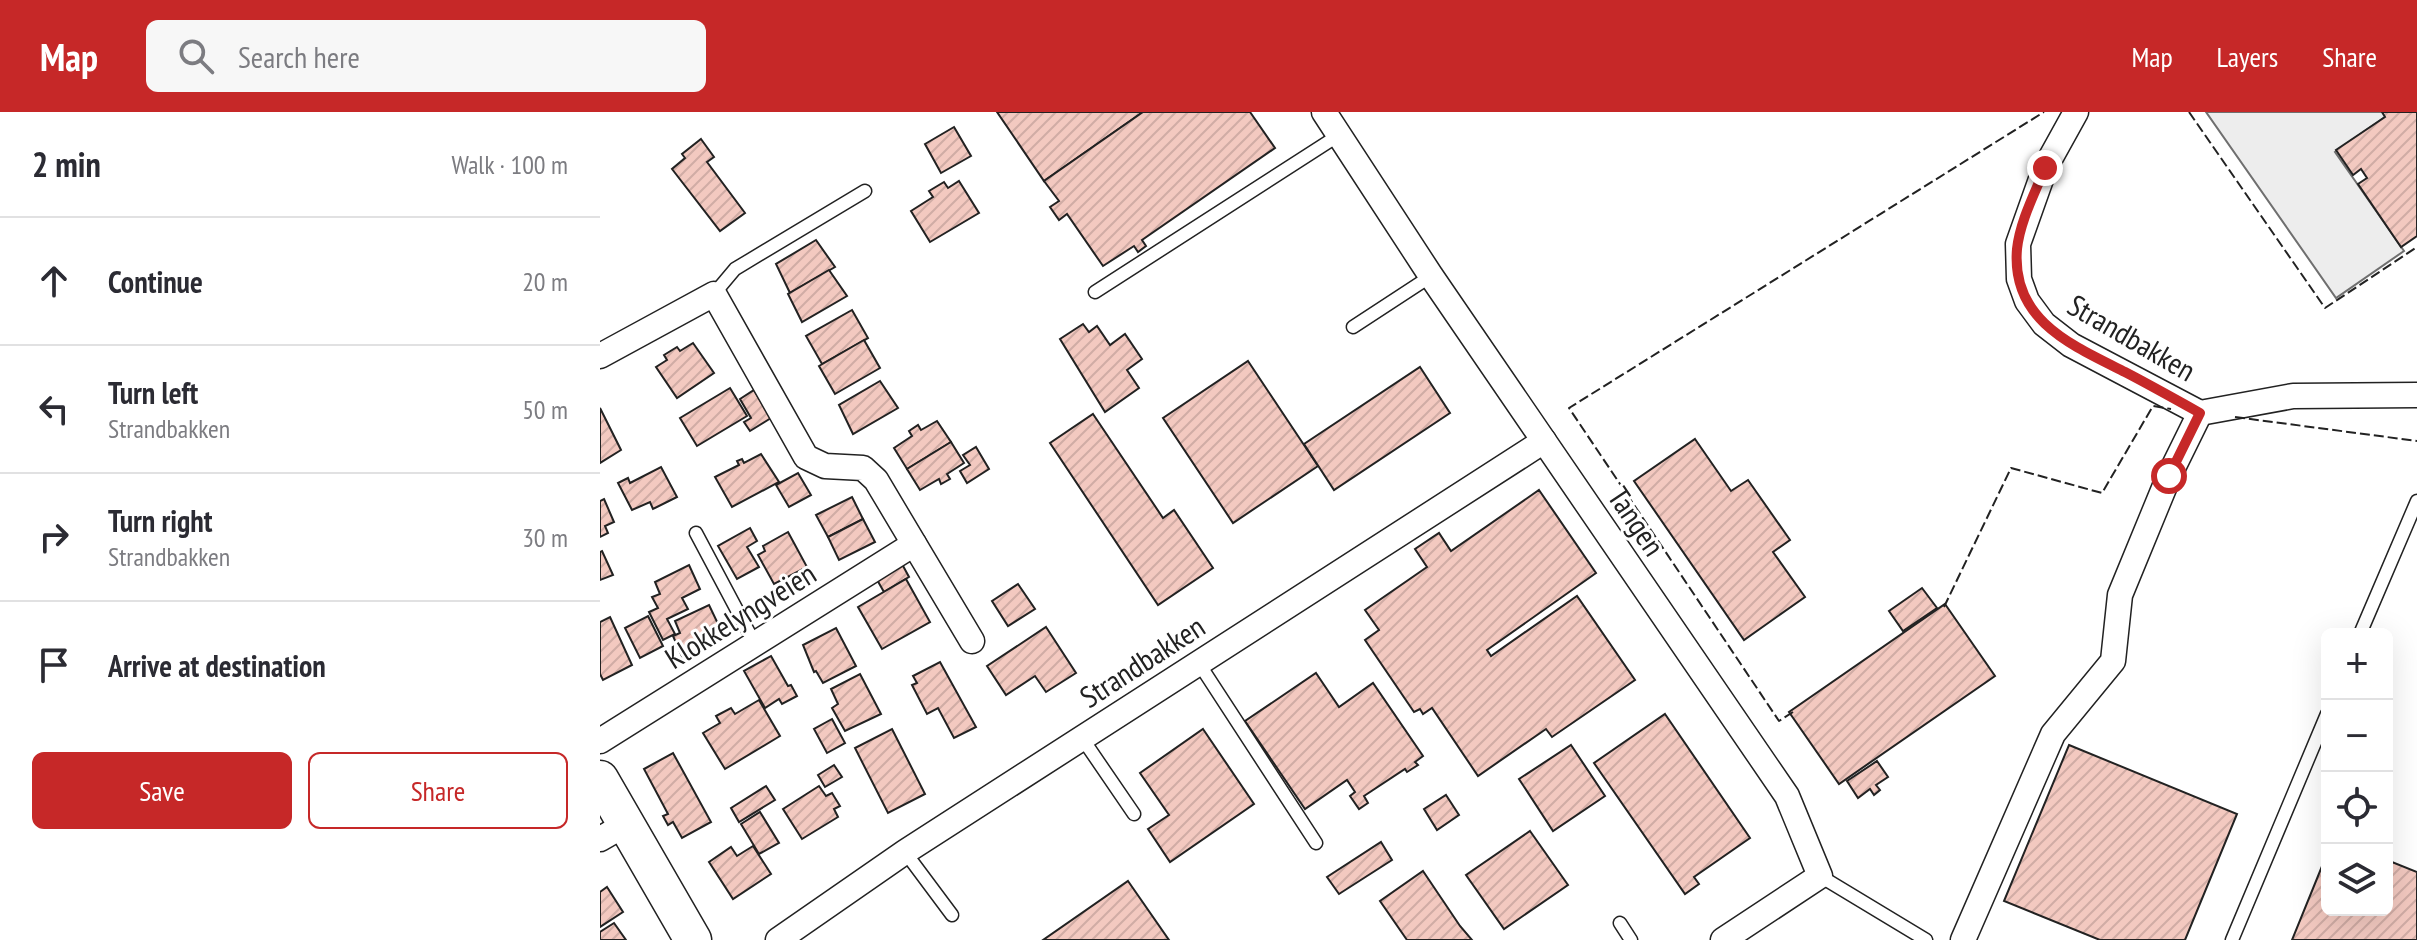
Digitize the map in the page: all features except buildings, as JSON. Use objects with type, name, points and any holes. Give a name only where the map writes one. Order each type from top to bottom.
[{"type":"main road","points":[[600,779],[613,832],[693,940]]},
{"type":"street","name":"Strandbakken","points":[[2076,112],[2045,168],[2018,244],[2019,279],[2027,301],[2044,324],[2071,345],[2200,413],[2293,396],[2417,395]]},
{"type":"street","name":"Tangen","points":[[1333,120],[1431,276],[1787,796],[1820,876]]},
{"type":"street","points":[[600,356],[714,294],[806,457],[825,466],[863,468],[876,480],[972,641]]},
{"type":"street","points":[[1963,940],[2053,734],[2113,661],[2120,595],[2169,476],[2200,413]]},
{"type":"street","name":"Strandbakken","points":[[778,940],[905,852],[1544,441]]},
{"type":"street","name":"Klokkelyngveien","points":[[600,741],[914,544]]},
{"type":"street","points":[[1723,940],[1820,876]]},
{"type":"lane","points":[[1095,292],[1333,120]]},
{"type":"lane","points":[[714,294],[735,269],[865,191]]},
{"type":"lane","points":[[1353,327],[1431,276]]},
{"type":"lane","points":[[2363,628],[2417,501]]},
{"type":"lane","points":[[696,533],[755,644]]},
{"type":"lane","points":[[1198,662],[1316,843]]},
{"type":"lane","points":[[2232,940],[2321,728]]},
{"type":"lane","points":[[1082,738],[1134,814]]},
{"type":"lane","points":[[905,852],[952,915]]},
{"type":"lane","points":[[1820,876],[1926,940]]},
{"type":"lane","points":[[1620,923],[1631,940]]},
{"type":"shaded area","points":[[2206,112],[2392,112],[2335,152],[2404,251],[2336,298]]},
{"type":"fence","points":[[1793,712],[1779,721],[1569,408],[2044,112]]},
{"type":"fence","points":[[2189,112],[2325,308],[2417,247]]},
{"type":"fence","points":[[1944,607],[2011,468],[2102,493],[2153,406],[2171,409]]},
{"type":"fence","points":[[2235,417],[2417,441]]},
{"type":"route","points":[[2045,168],[2018,244],[2019,279],[2027,301],[2044,324],[2071,345],[2200,413],[2169,476]]}]
